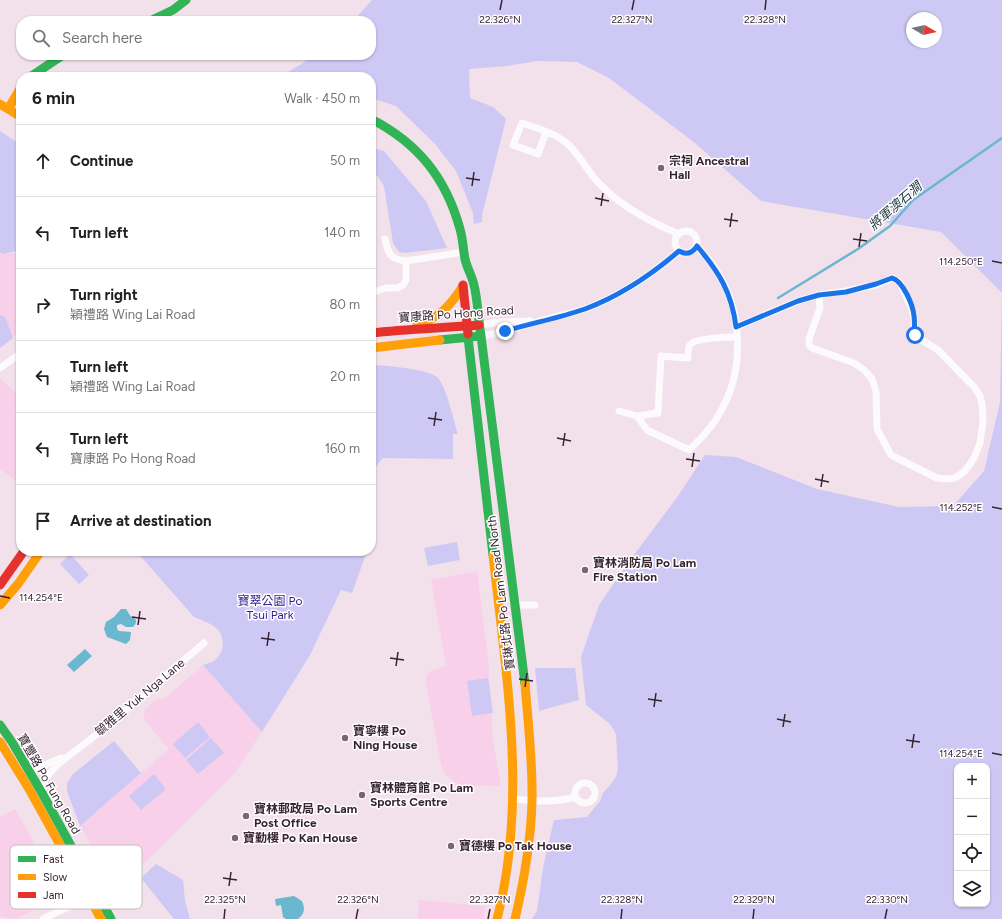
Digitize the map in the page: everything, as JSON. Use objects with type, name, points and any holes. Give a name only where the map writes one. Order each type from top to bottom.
[{"type":"main road","points":[[160,16],[173,10],[186,0]]},
{"type":"main road","points":[[38,72],[56,60]]},
{"type":"main road","points":[[8,109],[16,95]]},
{"type":"main road","points":[[0,104],[16,114]]},
{"type":"main road","name":"寶琳北路 Po Lam Road North","points":[[376,121],[396,132],[409,144],[433,169],[443,185],[451,202],[460,230],[466,265],[474,284],[494,432],[528,714],[532,801],[527,855],[522,889],[515,919]]},
{"type":"main road","name":"寶琳北路 Po Lam Road North","points":[[466,265],[463,286],[468,337],[508,677],[513,799],[510,852],[498,919]]},
{"type":"main road","points":[[403,329],[427,323],[436,318],[452,304],[463,286]]},
{"type":"main road","name":"寶康路 Po Hong Road","points":[[376,332],[403,329],[447,328],[479,325]]},
{"type":"main road","name":"寶康路 Po Hong Road","points":[[376,347],[481,336]]},
{"type":"main road","points":[[0,585],[20,556]]},
{"type":"main road","points":[[0,605],[18,584],[38,556]]},
{"type":"main road","name":"寶豐路 Po Fung Road","points":[[0,725],[42,793],[71,845]]},
{"type":"main road","name":"寶豐路 Po Fung Road","points":[[0,742],[25,782],[60,845]]},
{"type":"main road","name":"寶豐路 Po Fung Road","points":[[95,909],[100,919]]},
{"type":"main road","name":"寶豐路 Po Fung Road","points":[[106,909],[112,919]]},
{"type":"street","points":[[546,132],[538,154],[513,145],[522,123],[546,132],[559,138],[570,146],[595,179],[620,202],[638,215],[658,226],[679,234]]},
{"type":"street","points":[[687,231],[694,234],[697,240],[697,246],[692,252],[682,253],[679,251],[675,244],[675,240],[679,234],[687,231]]},
{"type":"street","points":[[385,239],[386,248],[390,255],[406,262],[464,252]]},
{"type":"street","points":[[636,416],[647,430],[689,450],[715,421],[726,401],[735,374],[737,358],[737,336],[734,309],[720,275],[697,246]]},
{"type":"street","name":"寶康路 Po Hong Road","points":[[481,336],[542,320],[560,317],[608,299],[648,276],[679,251]]},
{"type":"street","points":[[376,291],[386,288],[397,288],[402,285],[406,280],[406,262]]},
{"type":"street","points":[[736,327],[798,301],[819,295],[846,292],[876,284],[891,278],[896,279],[900,283],[913,312],[915,336],[938,350],[975,388],[980,396],[982,404],[980,444],[974,458],[967,470],[962,475],[949,479],[937,478],[891,455],[878,429],[876,391],[872,379],[864,370],[854,363],[812,348],[809,345],[809,339],[820,308],[819,295]]},
{"type":"street","name":"寶康路 Po Hong Road","points":[[479,325],[501,322],[542,320]]},
{"type":"street","points":[[619,411],[636,416],[658,413],[661,356],[688,358],[690,344],[694,342],[737,336]]},
{"type":"street","points":[[0,368],[16,357]]},
{"type":"street","points":[[515,605],[535,605]]},
{"type":"street","name":"毓雅里 Yuk Nga Lane","points":[[42,793],[45,779],[57,765],[101,731],[204,643]]},
{"type":"street","name":"毓雅里 Yuk Nga Lane","points":[[25,765],[34,769],[39,769],[75,750]]},
{"type":"street","points":[[513,799],[558,801],[576,797]]},
{"type":"street","points":[[43,919],[63,909]]},
{"type":"shaded area","points":[[0,252],[3,254],[14,253],[16,254],[16,334],[13,338],[5,317],[0,315]]},
{"type":"shaded area","points":[[0,378],[16,393],[16,480],[0,469]]},
{"type":"shaded area","points":[[477,571],[488,657],[493,741],[501,786],[461,785],[445,774],[441,764],[426,684],[426,676],[431,671],[446,666],[431,580]]},
{"type":"shaded area","points":[[203,665],[262,732],[234,774],[142,865],[142,845],[90,845],[80,826],[169,749],[144,720],[145,709],[156,700],[164,699]]},
{"type":"shaded area","points":[[15,809],[35,845],[10,845],[10,909],[36,909],[16,919],[0,916],[0,817]]},
{"type":"shaded area","points":[[419,900],[486,906],[483,919],[418,919]]},
{"type":"green space","points":[[372,0],[1002,0],[1002,293],[941,232],[761,201],[695,143],[609,78],[577,62],[538,61],[507,66],[469,69],[470,98],[493,107],[506,119],[482,215],[482,222],[474,224],[473,213],[456,171],[435,144],[396,106],[376,100],[376,72],[288,72],[308,60],[376,60],[376,16],[358,16]]},
{"type":"green space","points":[[0,131],[16,142],[16,251],[3,254],[0,252]]},
{"type":"green space","points":[[376,149],[384,151],[426,201],[447,248],[405,253],[399,252],[393,243],[384,186],[376,174]]},
{"type":"green space","points":[[1002,293],[1002,919],[532,919],[537,911],[543,868],[554,820],[587,817],[616,777],[618,769],[616,734],[610,724],[586,705],[581,657],[599,605],[678,496],[705,455],[736,457],[817,489],[899,507],[953,506],[984,471],[1000,402]]},
{"type":"green space","points":[[0,315],[5,317],[13,338],[0,348]]},
{"type":"green space","points":[[376,365],[417,370],[426,372],[438,378],[447,397],[458,434],[453,434],[453,459],[383,458],[376,466]]},
{"type":"green space","points":[[457,542],[460,560],[428,566],[424,548]]},
{"type":"green space","points":[[68,556],[72,556],[89,575],[79,584],[60,564]]},
{"type":"green space","name":"寶翠公園 Po Tsui Park","points":[[140,556],[365,556],[352,593],[341,590],[310,655],[262,732],[203,665],[212,662],[219,656],[223,644],[221,635],[217,629],[211,624],[194,617]]},
{"type":"green space","points":[[535,668],[575,668],[579,700],[539,711]]},
{"type":"green space","points":[[488,678],[493,713],[472,716],[467,681]]},
{"type":"green space","points":[[198,722],[210,737],[185,758],[173,744]]},
{"type":"green space","points":[[211,738],[224,753],[198,774],[186,760]]},
{"type":"green space","points":[[114,741],[141,773],[80,826],[67,791],[67,783],[73,774]]},
{"type":"green space","points":[[154,774],[166,789],[141,810],[129,796]]},
{"type":"green space","points":[[156,864],[183,880],[185,901],[190,919],[174,919],[142,879],[142,877]]},
{"type":"water","points":[[121,609],[126,609],[130,616],[136,620],[133,627],[126,627],[121,624],[117,625],[117,629],[119,631],[131,632],[130,640],[126,644],[107,637],[104,629],[106,622],[114,617]]},
{"type":"water","points":[[85,649],[92,656],[74,672],[67,665]]},
{"type":"water","points":[[294,896],[302,901],[304,906],[303,913],[298,919],[286,919],[283,917],[281,905],[276,906],[275,899]]},
{"type":"waterway","name":"將軍澳石澗","points":[[778,298],[858,249],[890,226],[913,200],[1002,138]]},
{"type":"traffic: fast","points":[[160,16],[173,10],[186,0]]},
{"type":"traffic: fast","points":[[38,72],[56,60]]},
{"type":"traffic: fast","points":[[376,122],[403,139],[428,164],[447,194],[460,229],[465,259],[475,291],[481,336],[440,340]]},
{"type":"traffic: fast","points":[[481,336],[525,684]]},
{"type":"traffic: fast","points":[[468,337],[493,555]]},
{"type":"traffic: fast","points":[[0,725],[12,742],[42,793],[70,845]]},
{"type":"traffic: fast","points":[[106,909],[111,919]]},
{"type":"traffic: slow","points":[[8,109],[16,95]]},
{"type":"traffic: slow","points":[[0,104],[16,114]]},
{"type":"traffic: slow","points":[[417,325],[432,319],[444,310],[463,286]]},
{"type":"traffic: slow","points":[[376,347],[440,340]]},
{"type":"traffic: slow","points":[[493,555],[512,737],[513,783],[511,829],[506,874],[497,919]]},
{"type":"traffic: slow","points":[[0,605],[18,584],[38,556]]},
{"type":"traffic: slow","points":[[515,919],[526,860],[532,801],[531,757],[525,684]]},
{"type":"traffic: slow","points":[[0,742],[28,787],[60,845]]},
{"type":"traffic: slow","points":[[95,909],[101,919]]},
{"type":"traffic: jam","points":[[463,285],[468,334]]},
{"type":"traffic: jam","points":[[376,332],[479,325]]},
{"type":"traffic: jam","points":[[0,585],[20,556]]},
{"type":"place","name":"宗祠 Ancestral Hall","points":[[661,168]]},
{"type":"place","name":"寶林消防局 Po Lam Fire Station","points":[[585,570]]},
{"type":"place","name":"寶寧樓 Po Ning House","points":[[345,738]]},
{"type":"place","name":"寶林體育館 Po Lam Sports Centre","points":[[362,795]]},
{"type":"place","name":"寶林郵政局 Po Lam Post Office","points":[[246,816]]},
{"type":"place","name":"寶勤樓 Po Kan House","points":[[235,838]]},
{"type":"place","name":"寶德樓 Po Tak House","points":[[451,846]]},
{"type":"route","points":[[505,331],[542,320],[560,317],[608,299],[648,276],[679,251],[685,254],[689,253],[695,250],[697,246],[720,275],[734,309],[736,327],[798,301],[823,294],[846,292],[892,278],[897,280],[903,287],[912,309],[915,335]]}]
